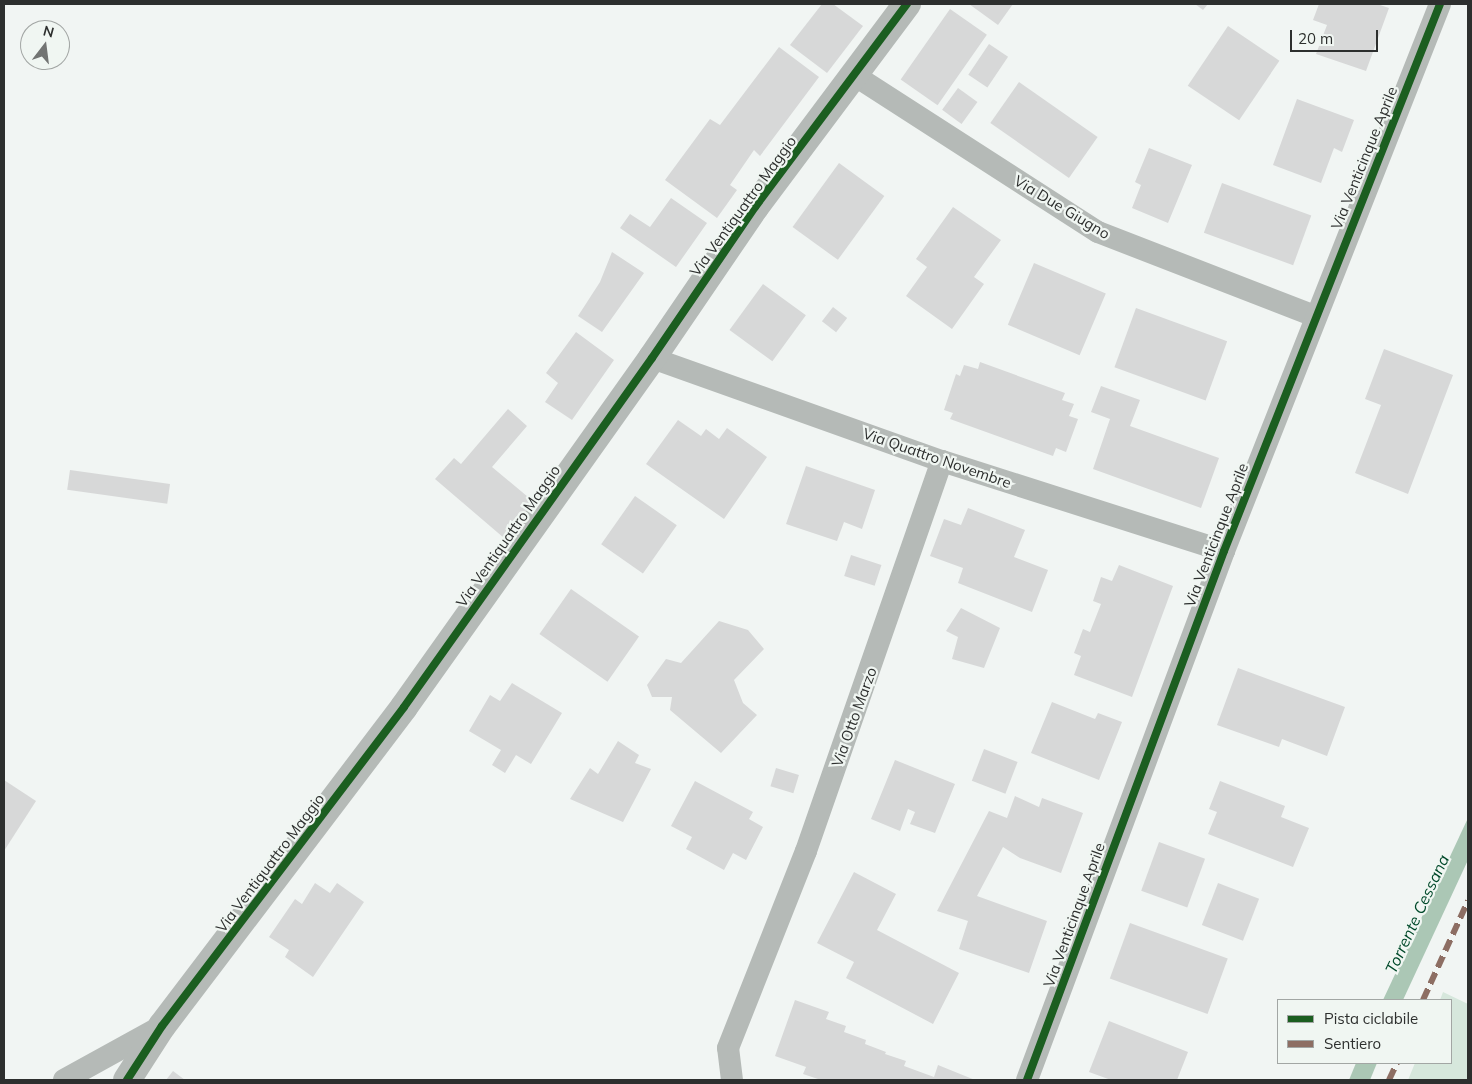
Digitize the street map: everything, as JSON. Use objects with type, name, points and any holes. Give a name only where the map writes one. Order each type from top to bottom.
[{"type":"street","name":"Via Ventiquattro Maggio","points":[[126,1080],[162,1026],[404,707],[652,358],[755,207],[907,4]]},
{"type":"street","name":"Via Venticinque Aprile","points":[[1027,1080],[1224,551],[1315,316],[1440,4]]},
{"type":"street","name":"Via Due Giugno","points":[[854,75],[1098,232],[1315,316]]},
{"type":"street","name":"Via Quattro Novembre","points":[[652,358],[942,461],[1224,551]]},
{"type":"street","name":"Via Otto Marzo","points":[[732,1080],[728,1048],[806,851],[942,461]]},
{"type":"street","points":[[64,1080],[162,1026]]},
{"type":"shaded area","points":[[1468,818],[1468,860],[1403,999],[1383,999]]},
{"type":"shaded area","points":[[1443,992],[1468,1004],[1468,1080],[1408,1080],[1415,1064],[1452,1064],[1452,999],[1440,999]]},
{"type":"shaded area","points":[[1356,1064],[1377,1064],[1370,1080],[1349,1080]]},
{"type":"building","points":[[822,4],[833,4],[863,26],[827,73],[790,45]]},
{"type":"building","points":[[969,4],[1013,4],[998,25]]},
{"type":"building","points":[[1195,4],[1208,4],[1203,10]]},
{"type":"building","points":[[1319,4],[1377,4],[1389,8],[1366,71],[1316,54],[1327,25],[1313,20]]},
{"type":"building","points":[[950,9],[987,35],[938,105],[901,79]]},
{"type":"building","points":[[1228,26],[1279,61],[1239,120],[1188,86]]},
{"type":"building","points":[[989,44],[1008,57],[987,88],[968,75]]},
{"type":"building","points":[[779,47],[819,77],[760,156],[754,150],[730,185],[737,190],[717,218],[665,180],[710,119],[720,125]]},
{"type":"building","points":[[1019,82],[1098,137],[1069,178],[990,123]]},
{"type":"building","points":[[958,88],[977,102],[962,124],[942,110]]},
{"type":"building","points":[[1297,99],[1354,120],[1342,152],[1334,148],[1321,183],[1273,165]]},
{"type":"building","points":[[1149,148],[1192,165],[1168,223],[1132,208],[1141,185],[1135,182]]},
{"type":"building","points":[[839,163],[884,196],[838,260],[793,227]]},
{"type":"building","points":[[1222,183],[1311,215],[1293,265],[1204,233]]},
{"type":"building","points":[[671,198],[707,223],[676,267],[620,228],[630,214],[650,227]]},
{"type":"building","points":[[953,207],[1001,240],[974,277],[984,284],[952,329],[906,296],[927,267],[916,259]]},
{"type":"building","points":[[612,252],[644,273],[602,332],[578,316],[600,282]]},
{"type":"building","points":[[1034,263],[1106,293],[1080,355],[1008,325]]},
{"type":"building","points":[[763,284],[806,315],[772,361],[729,330]]},
{"type":"building","points":[[833,307],[847,318],[836,332],[822,321]]},
{"type":"building","points":[[1136,308],[1227,341],[1206,400],[1114,367]]},
{"type":"building","points":[[576,332],[614,360],[572,420],[545,402],[558,383],[546,373]]},
{"type":"building","points":[[1384,349],[1453,375],[1408,494],[1355,473],[1381,405],[1365,399]]},
{"type":"building","points":[[980,362],[1065,393],[1062,400],[1074,404],[1069,416],[1078,419],[1066,452],[1056,448],[1053,456],[950,419],[953,413],[944,410],[956,374],[960,376],[964,365],[978,369]]},
{"type":"building","points":[[1101,386],[1140,400],[1130,426],[1219,458],[1201,508],[1093,469],[1110,419],[1091,412]]},
{"type":"building","points":[[508,409],[527,426],[492,467],[534,502],[504,538],[435,479],[454,458],[461,464]]},
{"type":"building","points":[[678,420],[701,436],[706,429],[719,439],[727,428],[767,457],[724,519],[646,464]]},
{"type":"building","points":[[806,466],[875,490],[862,529],[844,522],[837,541],[786,524]]},
{"type":"building","points":[[70,470],[170,484],[167,504],[67,490]]},
{"type":"building","points":[[635,496],[677,525],[643,574],[601,544]]},
{"type":"building","points":[[968,508],[1025,530],[1014,557],[1048,570],[1032,612],[958,583],[963,568],[930,556],[944,519],[961,525]]},
{"type":"building","points":[[851,555],[881,565],[875,586],[844,576]]},
{"type":"building","points":[[1119,565],[1173,586],[1132,697],[1074,675],[1081,656],[1074,653],[1083,629],[1090,632],[1101,604],[1093,601],[1101,577],[1112,581]]},
{"type":"building","points":[[571,589],[639,637],[607,682],[539,634]]},
{"type":"building","points":[[961,608],[1000,628],[984,668],[952,659],[958,637],[946,631]]},
{"type":"building","points":[[719,621],[748,630],[764,649],[734,680],[743,703],[757,715],[721,753],[670,710],[672,697],[652,697],[647,685],[666,659],[681,663]]},
{"type":"building","points":[[1238,668],[1345,707],[1327,756],[1282,739],[1279,747],[1217,725]]},
{"type":"building","points":[[512,683],[562,713],[531,764],[516,755],[505,773],[492,765],[501,750],[469,731],[490,695],[500,701]]},
{"type":"building","points":[[1052,702],[1095,719],[1098,713],[1122,722],[1099,780],[1031,753]]},
{"type":"building","points":[[618,741],[639,755],[635,763],[651,769],[623,822],[570,799],[590,768],[598,774]]},
{"type":"building","points":[[984,749],[1018,762],[1005,794],[972,781]]},
{"type":"building","points":[[895,760],[955,784],[935,833],[910,824],[915,812],[908,809],[900,831],[871,819]]},
{"type":"building","points":[[776,768],[799,775],[793,793],[770,786]]},
{"type":"building","points":[[4,780],[36,801],[4,851]]},
{"type":"building","points":[[695,781],[753,812],[749,819],[763,827],[746,860],[733,853],[724,870],[686,849],[692,837],[671,826]]},
{"type":"building","points":[[1220,781],[1285,806],[1281,817],[1309,828],[1293,867],[1208,834],[1217,812],[1209,809]]},
{"type":"building","points":[[1015,796],[1039,807],[1042,798],[1083,813],[1061,873],[1020,858],[1003,847],[977,896],[1047,921],[1029,973],[959,949],[968,921],[937,911],[989,811],[1007,818]]},
{"type":"building","points":[[1159,842],[1205,859],[1187,908],[1141,891]]},
{"type":"building","points":[[854,872],[896,894],[877,930],[959,973],[933,1024],[846,978],[854,962],[817,943]]},
{"type":"building","points":[[315,883],[330,893],[337,883],[364,902],[313,977],[285,957],[289,950],[269,937],[295,899],[302,904]]},
{"type":"building","points":[[1218,883],[1259,899],[1243,941],[1202,925]]},
{"type":"building","points":[[1130,923],[1228,959],[1208,1014],[1110,978]]},
{"type":"building","points":[[795,1000],[829,1012],[826,1019],[846,1026],[844,1032],[866,1040],[865,1044],[886,1052],[885,1054],[906,1061],[904,1066],[934,1077],[938,1065],[975,1080],[821,1080],[803,1074],[806,1067],[775,1056]]},
{"type":"building","points":[[1109,1021],[1188,1052],[1177,1080],[1111,1080],[1089,1072]]},
{"type":"building","points":[[173,1071],[185,1080],[166,1080]]},
{"type":"marked path","points":[[1423,999],[1468,901]]},
{"type":"marked path","points":[[1389,1080],[1397,1064]]},
{"type":"cycle path","points":[[127,1080],[162,1026],[404,707],[652,358],[755,207],[907,4]]},
{"type":"cycle path","points":[[1027,1080],[1224,551],[1440,4]]},
{"type":"water label","name":"Torrente Cessana","points":[[1417,914]]}]
